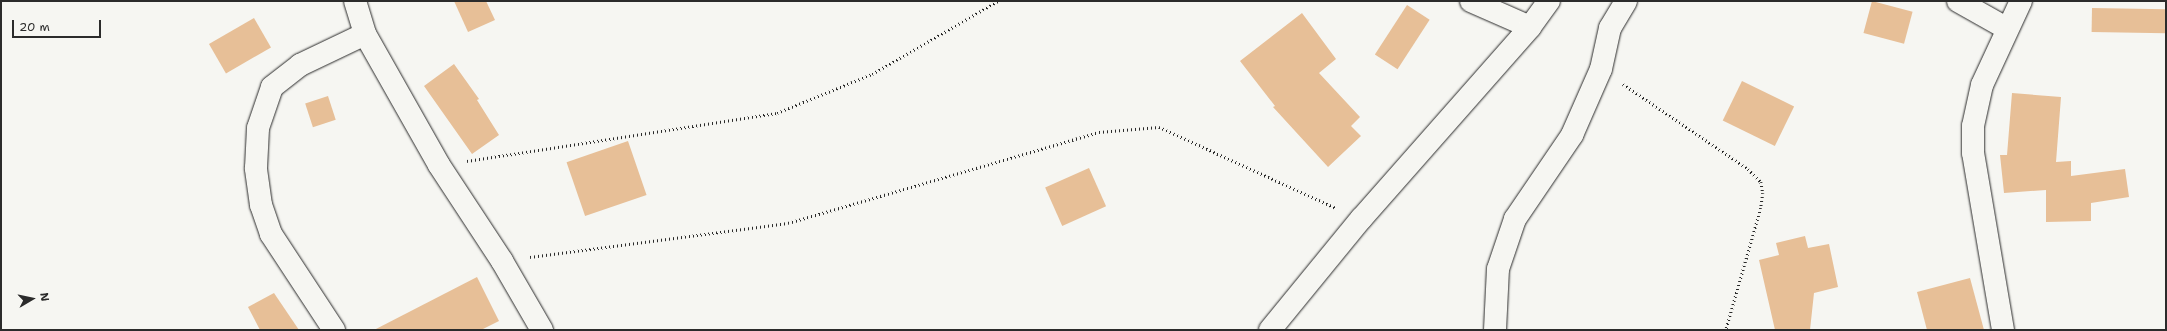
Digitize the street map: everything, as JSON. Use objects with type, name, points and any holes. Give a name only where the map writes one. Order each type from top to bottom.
[{"type":"street","points":[[355,1],[365,34],[439,165],[502,261],[542,330]]},
{"type":"street","points":[[1470,1],[1530,27]]},
{"type":"street","points":[[1270,330],[1361,219],[1530,27],[1549,1]]},
{"type":"street","points":[[1495,330],[1498,269],[1515,219],[1572,135],[1601,68],[1610,28],[1626,1]]},
{"type":"street","points":[[1958,1],[2006,28]]},
{"type":"street","points":[[2003,330],[1973,153],[1973,133],[1982,85],[2006,28],[2021,1]]},
{"type":"street","points":[[334,330],[271,234],[262,205],[256,168],[258,128],[272,87],[300,65],[365,34]]},
{"type":"path","points":[[439,165],[777,113],[872,74],[998,1]]},
{"type":"path","points":[[1601,68],[1748,170],[1761,182],[1763,192],[1761,208],[1726,330]]},
{"type":"path","points":[[502,261],[788,223],[1099,132],[1159,127],[1361,219]]},
{"type":"building","points":[[454,1],[486,1],[495,20],[468,32]]},
{"type":"building","points":[[1872,1],[1913,12],[1904,44],[1863,33]]},
{"type":"building","points":[[1407,5],[1430,20],[1398,69],[1375,54]]},
{"type":"building","points":[[2092,8],[2166,9],[2166,33],[2092,32]]},
{"type":"building","points":[[1302,13],[1336,59],[1319,73],[1360,117],[1351,126],[1361,136],[1328,167],[1273,107],[1275,106],[1240,61]]},
{"type":"building","points":[[254,18],[271,47],[226,73],[209,44]]},
{"type":"building","points":[[454,64],[479,99],[477,100],[499,135],[472,154],[424,86]]},
{"type":"building","points":[[1742,81],[1794,106],[1775,146],[1723,121]]},
{"type":"building","points":[[2012,93],[2061,97],[2056,162],[2071,161],[2071,176],[2125,169],[2129,197],[2091,203],[2091,221],[2046,222],[2046,190],[2004,193],[2000,155],[2007,155]]},
{"type":"building","points":[[328,96],[336,120],[313,127],[305,103]]},
{"type":"building","points":[[628,141],[647,195],[585,216],[567,162]]},
{"type":"building","points":[[1089,168],[1106,206],[1062,226],[1045,188]]},
{"type":"building","points":[[1805,236],[1808,248],[1829,244],[1838,287],[1814,293],[1810,330],[1775,330],[1759,260],[1779,255],[1776,243]]},
{"type":"building","points":[[477,277],[499,321],[481,330],[374,330]]},
{"type":"building","points":[[1970,278],[1984,330],[1927,330],[1917,292]]},
{"type":"building","points":[[274,293],[299,330],[260,330],[248,307]]}]
